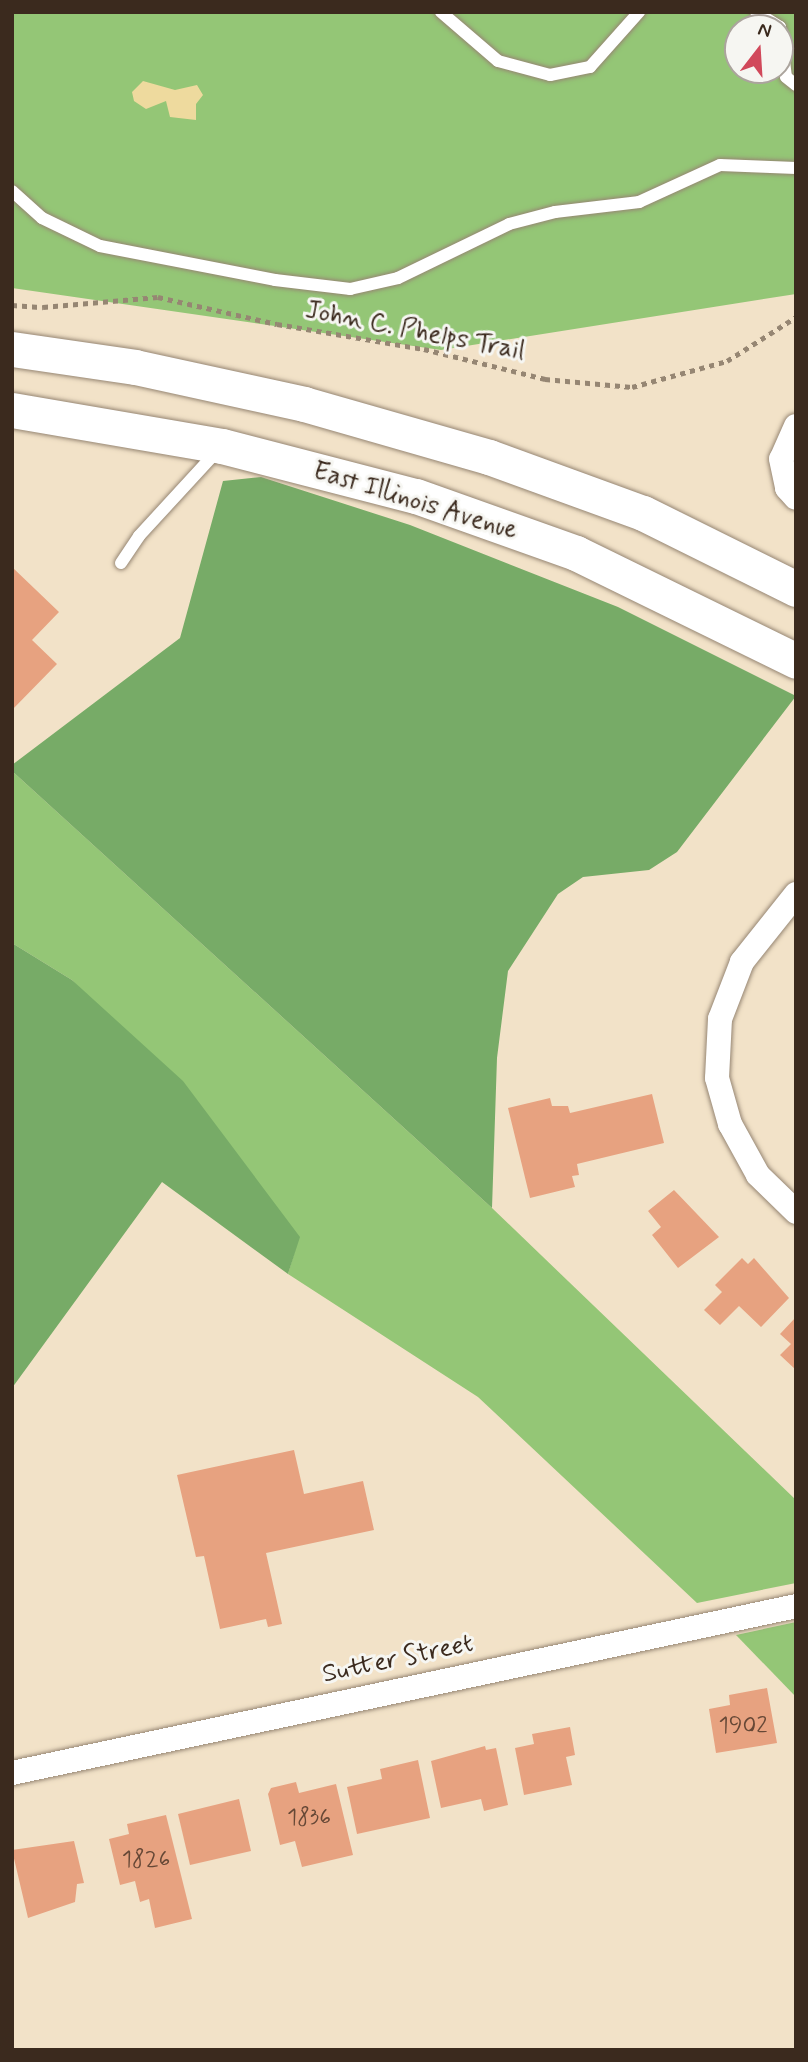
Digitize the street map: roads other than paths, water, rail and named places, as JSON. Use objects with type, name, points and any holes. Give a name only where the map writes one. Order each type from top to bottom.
[{"type":"main road","points":[[12,349],[135,367],[304,404],[489,457],[643,513],[796,589]]},
{"type":"main road","name":"East Illinois Avenue","points":[[12,410],[222,446],[416,496],[576,553],[796,661]]},
{"type":"street","points":[[796,426],[781,459],[787,488],[796,498]]},
{"type":"street","points":[[796,894],[742,962],[720,1019],[717,1078],[730,1124],[758,1175],[796,1212]]},
{"type":"street","name":"Sutter Street","points":[[12,1773],[796,1605]]},
{"type":"lane","points":[[441,12],[498,61],[550,75],[590,67],[639,12]]},
{"type":"lane","points":[[756,12],[780,27],[786,77],[796,85]]},
{"type":"lane","points":[[12,191],[42,218],[100,246],[275,280],[350,289],[398,278],[509,224],[555,212],[639,202],[720,165],[796,168]]},
{"type":"lane","points":[[121,563],[139,536],[222,446]]}]
